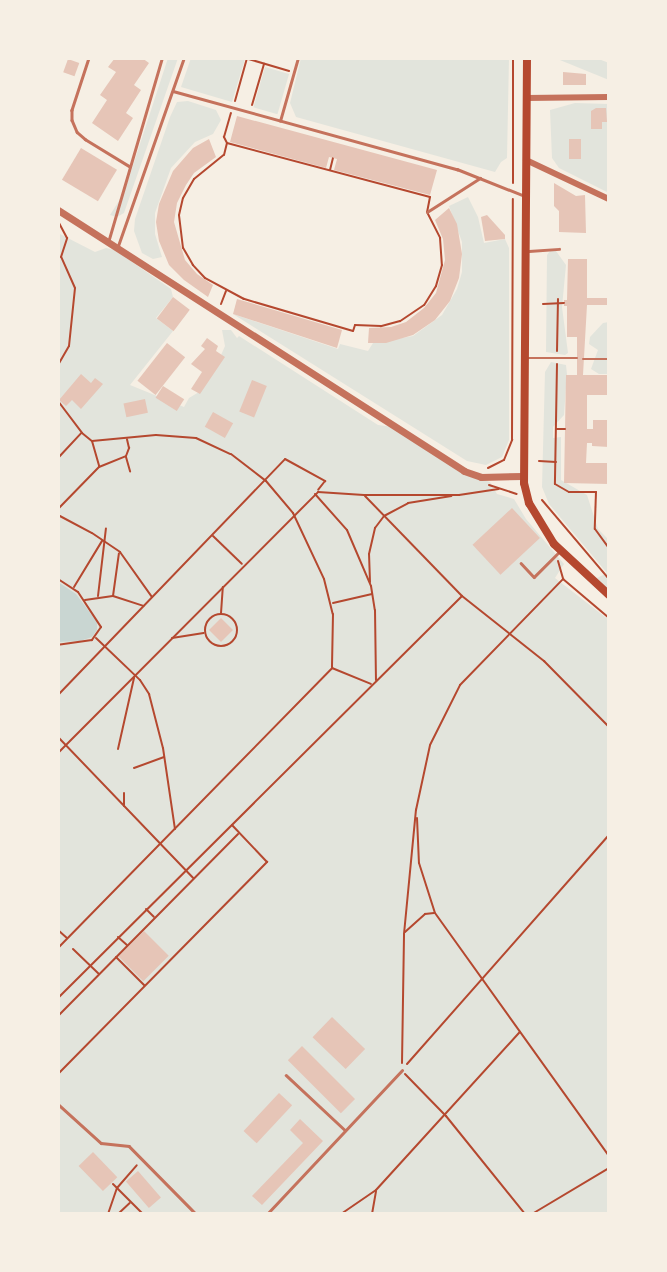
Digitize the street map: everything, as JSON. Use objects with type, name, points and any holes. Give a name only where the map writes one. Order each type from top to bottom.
[{"type":"main road","points":[[527,58],[523,477],[529,503],[558,552],[609,595]]},
{"type":"street","points":[[527,98],[609,97]]},
{"type":"street","points":[[526,160],[609,200]]},
{"type":"street","points":[[58,210],[464,471],[481,477],[523,477]]},
{"type":"lane","points":[[89,58],[72,110],[72,120],[77,132],[85,139],[130,167]]},
{"type":"lane","points":[[108,242],[162,58]]},
{"type":"lane","points":[[118,248],[184,58]]},
{"type":"lane","points":[[280,121],[298,58]]},
{"type":"lane","points":[[173,91],[482,177],[526,197]]},
{"type":"lane","points":[[427,212],[482,177]]},
{"type":"lane","points":[[526,251],[559,249]]},
{"type":"lane","points":[[524,358],[577,358]]},
{"type":"lane","points":[[583,359],[609,359]]},
{"type":"lane","points":[[521,563],[534,577],[558,552]]},
{"type":"lane","points":[[267,1214],[401,1070]]},
{"type":"lane","points":[[286,1074],[346,1131]]},
{"type":"lane","points":[[58,1104],[102,1143],[129,1146],[196,1214]]},
{"type":"path","points":[[227,143],[430,197],[427,212],[441,241],[440,275],[424,305],[397,322],[374,326],[355,325],[353,331],[250,301],[226,291],[192,265],[183,248],[178,229],[181,204],[190,185],[202,170],[224,155],[227,143],[224,137],[246,58],[294,73]]},
{"type":"path","points":[[259,62],[260,58]]},
{"type":"path","points":[[481,468],[500,463],[511,446],[513,58]]},
{"type":"path","points":[[250,112],[264,64]]},
{"type":"path","points":[[329,171],[333,158]]},
{"type":"path","points":[[58,220],[68,238],[59,257],[75,288],[69,345],[58,365]]},
{"type":"path","points":[[58,270],[64,264]]},
{"type":"path","points":[[220,306],[226,291]]},
{"type":"path","points":[[558,299],[555,484],[569,492],[596,492],[595,529],[609,548]]},
{"type":"path","points":[[542,304],[564,303]]},
{"type":"path","points":[[58,401],[82,433],[92,441],[99,467]]},
{"type":"path","points":[[556,429],[565,429]]},
{"type":"path","points":[[58,458],[82,433]]},
{"type":"path","points":[[58,948],[332,668],[331,603],[316,559],[293,513],[266,481],[230,454],[196,438],[169,435],[92,441]]},
{"type":"path","points":[[127,438],[129,448],[126,456],[130,471]]},
{"type":"path","points":[[58,509],[99,467],[126,456]]},
{"type":"path","points":[[58,695],[285,459],[325,481],[58,753]]},
{"type":"path","points":[[539,461],[556,462]]},
{"type":"path","points":[[370,586],[369,554],[375,528],[384,516],[408,503],[499,489],[514,492],[521,500]]},
{"type":"path","points":[[316,493],[459,495]]},
{"type":"path","points":[[316,493],[349,535],[373,594],[376,681]]},
{"type":"path","points":[[364,495],[462,597],[570,685],[609,727]]},
{"type":"path","points":[[542,500],[609,579]]},
{"type":"path","points":[[58,515],[120,552],[153,598]]},
{"type":"path","points":[[98,596],[106,528]]},
{"type":"path","points":[[213,536],[242,565]]},
{"type":"path","points":[[74,588],[103,540]]},
{"type":"path","points":[[113,596],[120,552]]},
{"type":"path","points":[[558,552],[563,579],[609,618]]},
{"type":"path","points":[[58,579],[74,588],[101,624],[96,638]]},
{"type":"path","points":[[525,1214],[446,1116],[401,1070],[404,934],[416,810],[430,746],[460,685],[563,579]]},
{"type":"path","points":[[221,614],[223,585]]},
{"type":"path","points":[[331,603],[373,594]]},
{"type":"path","points":[[85,601],[98,596],[113,596],[144,607]]},
{"type":"path","points":[[58,998],[462,597]]},
{"type":"path","points":[[221,614],[230,617],[236,625],[233,640],[220,646],[210,642],[205,633],[209,620],[221,614]]},
{"type":"path","points":[[172,638],[205,633]]},
{"type":"path","points":[[58,645],[81,643],[96,638]]},
{"type":"path","points":[[96,638],[135,675],[149,694],[165,757],[175,830]]},
{"type":"path","points":[[332,668],[372,685]]},
{"type":"path","points":[[118,749],[135,675]]},
{"type":"path","points":[[58,737],[194,878]]},
{"type":"path","points":[[134,768],[165,757]]},
{"type":"path","points":[[124,793],[124,807]]},
{"type":"path","points":[[416,810],[419,863],[435,913],[609,1156]]},
{"type":"path","points":[[58,1074],[267,862],[231,824]]},
{"type":"path","points":[[58,1016],[239,833]]},
{"type":"path","points":[[401,1070],[609,835]]},
{"type":"path","points":[[146,909],[155,918]]},
{"type":"path","points":[[404,934],[425,914],[435,913]]},
{"type":"path","points":[[58,930],[67,938]]},
{"type":"path","points":[[118,937],[128,946]]},
{"type":"path","points":[[73,948],[99,974]]},
{"type":"path","points":[[116,957],[145,985]]},
{"type":"path","points":[[341,1214],[376,1190],[521,1031]]},
{"type":"path","points":[[108,1214],[117,1188],[143,1160]]},
{"type":"path","points":[[532,1214],[609,1168]]},
{"type":"path","points":[[113,1184],[142,1214]]},
{"type":"path","points":[[372,1214],[376,1190]]},
{"type":"path","points":[[118,1214],[131,1202]]},
{"type":"shaded area","points":[[168,58],[178,58],[124,213],[117,217],[110,215],[124,193]]},
{"type":"shaded area","points":[[191,58],[245,59],[232,102],[181,87]]},
{"type":"shaded area","points":[[301,58],[509,58],[507,158],[495,172],[296,117],[290,103]]},
{"type":"shaded area","points":[[555,58],[596,58],[609,63],[609,80]]},
{"type":"shaded area","points":[[265,67],[289,74],[277,114],[253,107]]},
{"type":"shaded area","points":[[188,101],[216,110],[221,120],[213,134],[195,142],[171,168],[155,213],[155,234],[162,257],[153,259],[142,253],[134,231],[135,219],[170,117],[177,102]]},
{"type":"shaded area","points":[[575,103],[609,104],[609,193],[559,168],[552,158],[550,110]]},
{"type":"shaded area","points":[[468,197],[478,217],[484,243],[505,239],[509,248],[509,440],[502,457],[486,465],[467,461],[233,314],[338,349],[340,344],[368,351],[373,343],[413,336],[442,315],[457,289],[462,272],[462,242],[449,206]]},
{"type":"shaded area","points":[[58,233],[95,252],[106,248],[115,250],[171,289],[173,297],[156,318],[173,331],[130,385],[184,407],[189,398],[199,392],[218,362],[225,346],[222,330],[231,330],[237,338],[239,336],[378,425],[393,427],[461,472],[490,482],[497,494],[514,499],[526,519],[564,564],[555,578],[609,620],[609,1214],[58,1214]]},
{"type":"shaded area","points":[[550,251],[556,251],[566,265],[562,307],[568,353],[565,355],[546,352],[547,255]]},
{"type":"shaded area","points":[[609,322],[609,374],[599,374],[591,369],[598,350],[589,344],[590,337],[603,323]]},
{"type":"shaded area","points":[[551,362],[566,365],[567,374],[564,415],[553,427],[553,438],[561,437],[561,480],[587,495],[598,529],[609,540],[609,595],[591,581],[607,573],[549,504],[542,487],[545,372]]},
{"type":"shaded area","points":[[58,582],[76,594],[97,622],[97,630],[92,637],[80,641],[58,642]]},
{"type":"building","points":[[115,58],[142,58],[149,63],[134,85],[141,90],[126,113],[133,118],[118,141],[92,123],[107,100],[100,95],[116,72],[108,67]]},
{"type":"building","points":[[68,59],[79,63],[74,76],[63,72]]},
{"type":"building","points":[[563,72],[586,74],[586,85],[563,85]]},
{"type":"building","points":[[606,108],[607,122],[602,122],[602,129],[591,129],[591,111]]},
{"type":"building","points":[[237,116],[437,170],[430,195],[334,170],[337,159],[329,157],[326,168],[230,142]]},
{"type":"building","points":[[209,139],[216,157],[194,173],[186,185],[177,203],[174,222],[185,260],[197,274],[213,285],[208,297],[169,265],[159,241],[156,222],[159,204],[173,171],[193,148]]},
{"type":"building","points":[[569,139],[581,139],[581,159],[569,159]]},
{"type":"building","points":[[81,148],[117,170],[98,201],[62,180]]},
{"type":"building","points":[[554,183],[576,196],[585,195],[586,233],[559,232],[559,211],[554,206]]},
{"type":"building","points":[[449,208],[457,224],[462,254],[459,278],[450,301],[435,320],[413,335],[386,343],[368,343],[369,328],[391,327],[406,322],[424,308],[436,293],[445,260],[443,239],[435,220]]},
{"type":"building","points":[[487,215],[505,235],[505,239],[485,241],[481,217]]},
{"type":"building","points":[[568,259],[587,259],[587,298],[609,298],[609,305],[587,305],[583,375],[609,375],[609,395],[587,395],[587,429],[593,429],[593,420],[609,420],[609,447],[587,443],[586,463],[609,463],[609,484],[564,483],[566,375],[577,375],[577,337],[567,337],[567,306],[564,306],[564,300],[567,300]]},
{"type":"building","points":[[173,297],[190,310],[174,331],[157,319]]},
{"type":"building","points":[[237,299],[342,330],[337,348],[233,314]]},
{"type":"building","points":[[207,338],[218,346],[216,351],[225,357],[200,394],[191,389],[202,372],[191,364],[205,349],[201,346]]},
{"type":"building","points":[[167,343],[185,357],[156,395],[137,381]]},
{"type":"building","points":[[81,374],[91,383],[95,378],[103,384],[81,409],[72,400],[66,406],[59,400]]},
{"type":"building","points":[[252,380],[267,386],[254,418],[239,412]]},
{"type":"building","points":[[163,386],[184,399],[177,411],[156,398]]},
{"type":"building","points":[[145,399],[148,413],[126,417],[123,404]]},
{"type":"building","points":[[213,412],[233,423],[225,438],[205,427]]},
{"type":"building","points":[[512,508],[540,538],[500,575],[473,545]]},
{"type":"building","points":[[221,618],[233,630],[221,642],[209,630]]},
{"type":"building","points":[[144,931],[169,956],[143,981],[119,956]]},
{"type":"building","points":[[332,1017],[365,1049],[346,1069],[313,1037]]},
{"type":"building","points":[[302,1046],[355,1099],[341,1113],[288,1060]]},
{"type":"building","points":[[279,1093],[292,1105],[257,1143],[244,1131]]},
{"type":"building","points":[[300,1119],[323,1141],[262,1205],[252,1196],[303,1143],[290,1130]]},
{"type":"building","points":[[93,1152],[117,1177],[103,1191],[79,1166]]},
{"type":"building","points":[[138,1171],[161,1197],[149,1208],[126,1181]]}]
